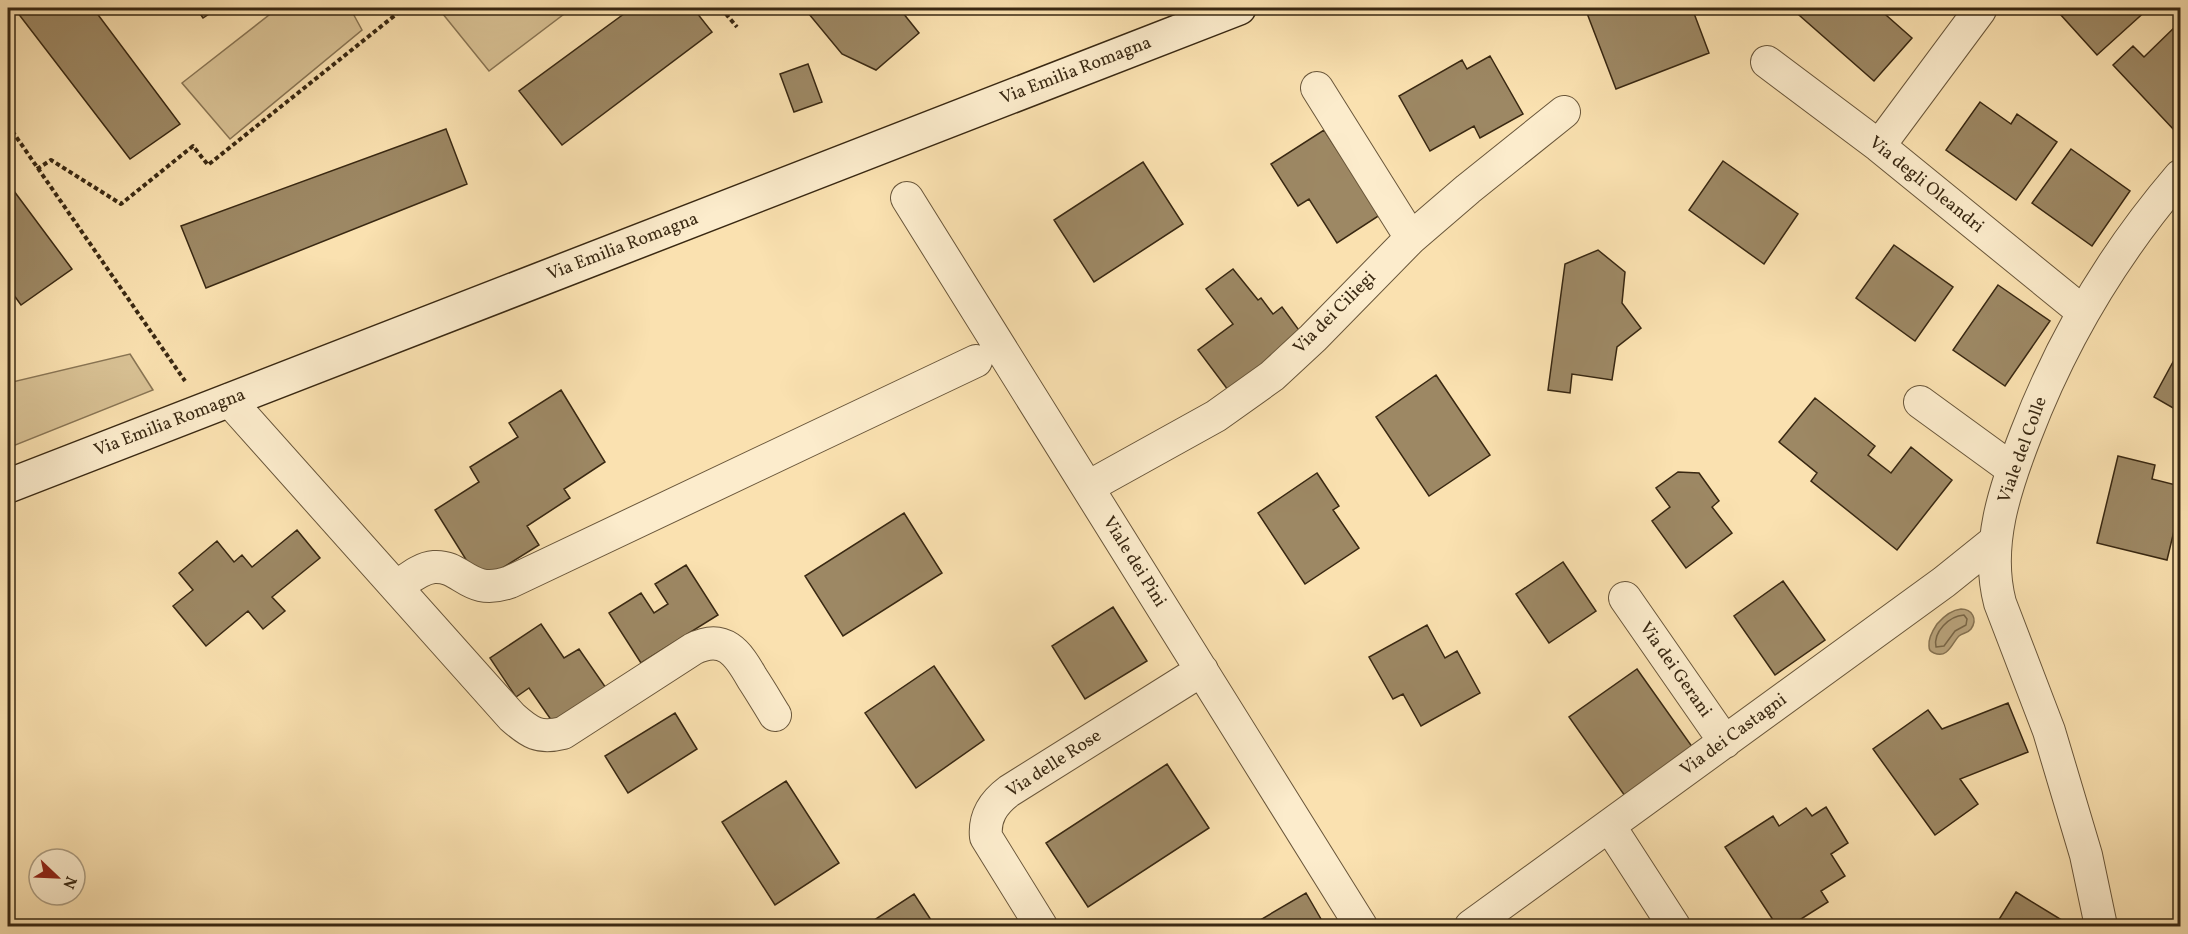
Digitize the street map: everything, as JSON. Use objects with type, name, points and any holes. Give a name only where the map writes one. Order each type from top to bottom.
[{"type":"main road","name":"Via Emilia Romagna","points":[[8,486],[1239,8]]},
{"type":"street","points":[[1879,146],[1980,10]]},
{"type":"street","name":"Via degli Oleandri","points":[[1767,62],[1879,146],[2083,312]]},
{"type":"street","points":[[1317,88],[1411,238]]},
{"type":"street","name":"Via dei Ciliegi","points":[[1088,488],[1192,430],[1252,391],[1313,338],[1411,238],[1564,112]]},
{"type":"street","name":"Viale del Colle","points":[[2101,927],[2086,855],[2061,769],[2034,689],[2000,603],[1995,581],[1995,541],[2012,469],[2058,357],[2083,312],[2149,216],[2181,176]]},
{"type":"street","name":"Viale dei Pini","points":[[907,198],[1361,927]]},
{"type":"street","points":[[396,587],[433,567],[450,571],[478,585],[490,587],[510,582],[976,361]]},
{"type":"street","points":[[1920,402],[2012,469]]},
{"type":"street","points":[[217,405],[396,587],[512,717],[532,732],[542,736],[563,733],[693,649],[712,643],[723,644],[736,654],[775,715]]},
{"type":"street","name":"Via dei Castagni","points":[[1471,927],[1944,582],[1995,541]]},
{"type":"street","name":"Via dei Gerani","points":[[1625,598],[1725,742]]},
{"type":"street","name":"Via delle Rose","points":[[1041,927],[986,837],[985,827],[992,807],[1009,791],[1202,670]]},
{"type":"street","points":[[1610,827],[1674,927]]},
{"type":"path","points":[[37,169],[51,160],[121,204],[193,146],[208,165],[404,8]]},
{"type":"path","points":[[721,8],[737,27]]},
{"type":"path","points":[[8,125],[37,169],[217,405]]},
{"type":"shaded area","points":[[278,8],[350,8],[362,30],[230,139],[182,83]]},
{"type":"shaded area","points":[[438,8],[572,8],[489,71]]},
{"type":"shaded area","points":[[130,354],[153,390],[8,448],[8,383]]},
{"type":"water","points":[[1961,609],[1973,615],[1974,622],[1971,629],[1959,636],[1943,654],[1932,652],[1929,648],[1929,640],[1932,631],[1942,618]]},
{"type":"building","points":[[14,8],[93,8],[180,124],[130,159]]},
{"type":"building","points":[[196,8],[218,8],[203,18]]},
{"type":"building","points":[[632,8],[693,8],[712,32],[562,145],[519,91]]},
{"type":"building","points":[[804,8],[899,8],[919,33],[876,70],[842,54]]},
{"type":"building","points":[[1585,8],[1692,8],[1709,53],[1616,89]]},
{"type":"building","points":[[1791,8],[1878,8],[1912,38],[1874,81]]},
{"type":"building","points":[[2067,8],[2149,8],[2097,55],[2060,14]]},
{"type":"building","points":[[2180,22],[2180,124],[2174,130],[2113,65],[2133,46],[2144,57]]},
{"type":"building","points":[[1490,56],[1523,114],[1480,138],[1474,126],[1430,151],[1399,96],[1462,60],[1467,69]]},
{"type":"building","points":[[808,64],[822,102],[794,112],[780,74]]},
{"type":"building","points":[[1980,102],[2011,124],[2017,114],[2057,142],[2016,200],[1946,150]]},
{"type":"building","points":[[446,129],[467,184],[206,288],[181,226]]},
{"type":"building","points":[[1324,130],[1343,159],[1350,154],[1386,211],[1337,243],[1309,199],[1298,206],[1271,164]]},
{"type":"building","points":[[2071,149],[2130,191],[2092,246],[2032,203]]},
{"type":"building","points":[[1723,161],[1798,214],[1764,264],[1689,210]]},
{"type":"building","points":[[1143,162],[1183,224],[1094,282],[1054,220]]},
{"type":"building","points":[[8,183],[72,269],[21,305],[8,287]]},
{"type":"building","points":[[1894,245],[1953,287],[1915,341],[1856,298]]},
{"type":"building","points":[[1598,250],[1625,272],[1622,303],[1641,328],[1617,347],[1612,380],[1572,374],[1570,393],[1548,390],[1565,264]]},
{"type":"building","points":[[1233,269],[1258,300],[1261,298],[1273,314],[1282,307],[1304,337],[1231,394],[1198,350],[1233,324],[1206,289]]},
{"type":"building","points":[[1998,285],[2050,321],[2005,386],[1953,350]]},
{"type":"building","points":[[2180,349],[2180,412],[2154,397]]},
{"type":"building","points":[[1436,375],[1490,455],[1429,496],[1376,417]]},
{"type":"building","points":[[561,390],[605,462],[564,489],[570,498],[527,526],[539,545],[480,582],[435,510],[479,482],[470,467],[518,437],[509,423]]},
{"type":"building","points":[[1815,398],[1875,446],[1868,455],[1891,473],[1911,447],[1952,480],[1897,550],[1811,481],[1817,473],[1779,442]]},
{"type":"building","points":[[2118,456],[2155,465],[2152,479],[2180,486],[2180,506],[2167,560],[2097,543]]},
{"type":"building","points":[[1678,472],[1699,473],[1719,501],[1712,507],[1732,533],[1686,568],[1652,521],[1670,507],[1656,488]]},
{"type":"building","points":[[1317,473],[1339,506],[1333,510],[1359,548],[1305,584],[1258,513]]},
{"type":"building","points":[[904,513],[942,573],[843,636],[805,576]]},
{"type":"building","points":[[297,530],[320,558],[272,597],[285,611],[263,629],[248,611],[206,646],[173,606],[193,590],[179,573],[217,541],[234,562],[242,555],[252,567]]},
{"type":"building","points":[[1563,562],[1596,611],[1549,643],[1516,594]]},
{"type":"building","points":[[686,565],[718,615],[641,663],[609,613],[641,593],[654,613],[668,604],[655,584]]},
{"type":"building","points":[[1783,581],[1825,640],[1775,675],[1734,616]]},
{"type":"building","points":[[1113,607],[1147,661],[1085,699],[1052,646]]},
{"type":"building","points":[[541,624],[564,658],[579,649],[606,688],[554,724],[529,688],[516,697],[490,658]]},
{"type":"building","points":[[1427,625],[1445,658],[1457,651],[1480,693],[1421,726],[1403,694],[1393,699],[1369,657]]},
{"type":"building","points":[[934,666],[984,740],[916,788],[865,713]]},
{"type":"building","points":[[1637,669],[1693,748],[1625,796],[1569,717]]},
{"type":"building","points":[[2008,703],[2028,752],[1960,779],[1978,804],[1935,835],[1873,749],[1928,710],[1942,729]]},
{"type":"building","points":[[675,713],[697,749],[628,793],[605,756]]},
{"type":"building","points":[[1167,764],[1209,828],[1088,907],[1046,843]]},
{"type":"building","points":[[786,781],[839,863],[775,905],[722,822]]},
{"type":"building","points":[[1826,807],[1848,843],[1831,854],[1845,876],[1821,891],[1828,902],[1790,926],[1777,926],[1725,847],[1773,816],[1779,826],[1806,808],[1812,816]]},
{"type":"building","points":[[2016,892],[2065,922],[2062,926],[1995,926]]},
{"type":"building","points":[[1306,893],[1325,926],[1250,926]]},
{"type":"building","points":[[914,894],[935,926],[865,926]]}]
